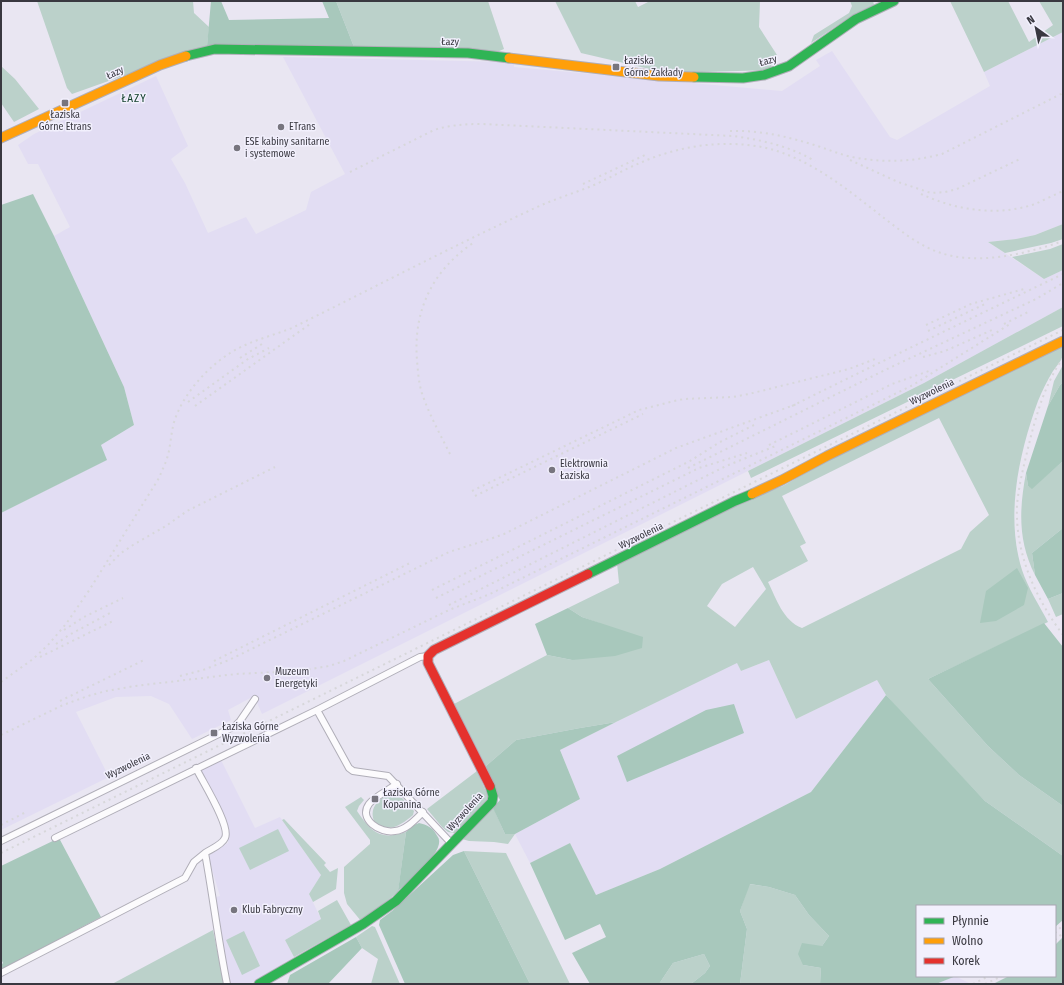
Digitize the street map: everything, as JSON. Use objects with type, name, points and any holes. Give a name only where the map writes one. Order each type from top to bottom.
[{"type":"street","name":"Łazy","points":[[1,138],[160,65],[190,54],[215,49],[468,53],[658,76],[743,78],[764,74],[789,66],[856,19],[894,1]]},
{"type":"street","name":"Wyzwolenia","points":[[259,984],[374,917],[396,901],[492,802],[493,796],[490,786],[428,663],[428,656],[434,650],[735,501],[770,487],[827,456],[1063,341]]},
{"type":"street","points":[[55,838],[317,710],[420,657],[428,656]]},
{"type":"street","name":"Wyzwolenia","points":[[1,841],[234,726],[240,721],[254,699]]},
{"type":"street","name":"Wyzwolenia","points":[[317,710],[349,768],[353,771],[388,776],[451,843]]},
{"type":"street","points":[[1,973],[185,878],[194,862],[222,842],[226,836],[224,821],[196,768]]},
{"type":"street","points":[[397,784],[369,804],[366,811],[368,819],[375,828],[385,832],[396,831],[405,828],[423,812]]},
{"type":"street","points":[[205,853],[214,898],[218,934],[227,984]]},
{"type":"shaded area","points":[[1063,32],[1063,224],[1035,235],[988,242],[1044,279],[1063,270],[1063,307],[924,383],[262,714],[254,696],[228,710],[231,720],[192,739],[169,704],[151,696],[116,697],[76,712],[109,777],[1,830],[1,513],[106,460],[101,445],[134,425],[124,387],[54,236],[70,227],[38,164],[28,164],[18,145],[34,134],[156,76],[188,146],[171,159],[185,183],[208,233],[246,217],[256,234],[306,210],[311,192],[345,174],[283,57],[514,62],[514,67],[782,91],[820,66],[816,60],[832,51],[890,137],[897,140],[990,86],[984,72]]},
{"type":"shaded area","points":[[769,660],[796,719],[877,680],[886,695],[811,792],[660,869],[596,895],[570,843],[530,863],[515,834],[580,799],[560,750],[737,662],[741,671]]},
{"type":"shaded area","points":[[221,760],[255,828],[280,817],[321,875],[309,894],[321,919],[285,940],[294,957],[250,984],[230,984],[220,937],[216,897],[220,896],[208,856],[228,843],[228,824],[199,770]]},
{"type":"shaded area","points":[[953,977],[957,977],[971,984],[936,984]]},
{"type":"green space","points":[[37,1],[193,1],[194,13],[209,27],[207,46],[72,94],[67,88]]},
{"type":"green space","points":[[211,1],[221,1],[229,20],[329,18],[322,1],[336,1],[354,47],[207,46]]},
{"type":"green space","points":[[336,1],[488,1],[504,49],[497,52],[354,47]]},
{"type":"green space","points":[[555,1],[635,1],[638,7],[650,1],[760,1],[759,27],[777,55],[769,70],[667,73],[581,53]]},
{"type":"green space","points":[[850,1],[873,1],[874,5],[856,13],[811,43],[814,35],[849,13],[852,6]]},
{"type":"green space","points":[[950,1],[1008,1],[1029,42],[1053,25],[1039,1],[1063,1],[1063,32],[984,72]]},
{"type":"green space","points":[[1,66],[15,79],[39,109],[14,122],[1,103]]},
{"type":"green space","points":[[33,194],[124,387],[134,425],[101,445],[107,460],[1,513],[1,205]]},
{"type":"green space","points":[[1063,224],[1063,239],[1051,243],[1005,253],[988,242],[1035,235]]},
{"type":"green space","points":[[1063,244],[1063,270],[1044,279],[1012,257],[1050,249]]},
{"type":"green space","points":[[1063,307],[1063,326],[751,478],[748,471],[924,383]]},
{"type":"green space","points":[[1063,344],[1063,356],[1045,386],[1031,421],[1016,485],[1015,528],[1017,549],[1024,577],[1048,622],[928,679],[988,746],[1019,775],[1063,806],[1063,856],[985,801],[906,718],[886,695],[877,680],[796,719],[769,660],[741,671],[737,663],[616,722],[516,740],[486,766],[454,704],[547,655],[572,660],[599,623],[582,617],[568,608],[619,583],[617,563],[737,503],[783,486],[844,451]],"holes":[[[939,418],[989,515],[970,532],[961,549],[802,628],[795,625],[785,615],[768,582],[808,561],[800,546],[806,543],[782,496]],[[753,567],[766,589],[735,627],[707,606],[722,584]]]},
{"type":"green space","points":[[1063,365],[1063,382],[1048,406],[1054,381]]},
{"type":"green space","points":[[1063,382],[1063,461],[1032,489],[1028,486],[1026,473],[1048,406]]},
{"type":"green space","points":[[1063,461],[1063,528],[1032,553],[1035,575],[1025,550],[1023,538],[1021,513],[1026,473],[1028,486],[1032,488]]},
{"type":"green space","points":[[1063,528],[1063,593],[1048,599],[1035,575],[1032,553]]},
{"type":"green space","points":[[1017,568],[1028,588],[1024,605],[996,621],[980,623],[986,591]]},
{"type":"green space","points":[[1063,593],[1063,614],[1056,617],[1048,599]]},
{"type":"green space","points":[[568,608],[582,617],[643,637],[642,648],[615,656],[572,660],[547,655],[535,624]]},
{"type":"green space","points":[[1044,623],[1063,647],[1063,806],[1019,775],[988,746],[928,679]]},
{"type":"green space","points":[[886,695],[985,801],[1063,856],[1063,920],[1056,926],[1056,905],[916,905],[916,977],[954,977],[936,984],[820,984],[821,968],[803,965],[798,954],[802,943],[822,946],[829,936],[809,915],[795,895],[769,887],[750,884],[740,911],[747,929],[740,984],[691,984],[705,973],[710,966],[704,954],[673,963],[659,984],[590,984],[572,953],[606,937],[600,924],[565,940],[530,863],[570,843],[596,895],[660,869],[811,792]]},
{"type":"green space","points":[[734,704],[744,733],[627,782],[617,756],[706,710]]},
{"type":"green space","points":[[616,722],[560,750],[580,799],[515,834],[505,834],[493,808],[500,800],[489,778],[486,766],[516,740]]},
{"type":"green space","points":[[477,771],[505,834],[515,834],[508,844],[469,841],[462,839],[454,833],[448,832],[442,827],[427,809]]},
{"type":"green space","points":[[389,795],[402,798],[414,811],[413,815],[404,822],[389,828],[379,825],[374,821],[373,812],[378,802]]},
{"type":"green space","points":[[361,797],[364,800],[357,811],[367,824],[377,833],[383,835],[397,835],[406,832],[398,892],[361,921],[347,904],[344,893],[344,867],[370,844],[370,840],[345,807]]},
{"type":"green space","points":[[284,819],[326,863],[324,865],[330,872],[338,868],[336,889],[313,902],[309,894],[321,875],[282,820]]},
{"type":"green space","points":[[419,823],[433,830],[439,838],[439,846],[430,860],[398,891],[406,832],[412,826]]},
{"type":"green space","points":[[278,829],[289,851],[250,870],[239,848]]},
{"type":"green space","points":[[59,838],[101,917],[1,970],[1,965],[3,963],[1,959],[1,866]]},
{"type":"green space","points":[[464,851],[506,853],[570,984],[530,984]]},
{"type":"green space","points":[[464,851],[530,984],[405,984],[379,925],[380,920],[392,911],[453,855]]},
{"type":"green space","points":[[749,884],[769,887],[795,895],[809,915],[829,936],[822,946],[803,965],[821,968],[820,984],[740,984],[747,929],[740,911]]},
{"type":"green space","points":[[337,900],[351,925],[294,957],[285,940],[321,919],[318,911]]},
{"type":"green space","points":[[372,926],[375,927],[400,984],[371,984],[378,959],[362,948],[356,937]]},
{"type":"green space","points":[[213,930],[224,984],[112,984]]},
{"type":"green space","points":[[244,931],[260,966],[242,975],[226,940]]},
{"type":"green space","points":[[356,937],[362,948],[328,984],[287,984],[290,975]]},
{"type":"green space","points":[[1063,937],[1063,984],[993,984],[1007,977],[1056,977],[1056,944]]},
{"type":"green space","points":[[704,954],[710,966],[705,973],[691,984],[659,984],[673,963]]},
{"type":"railway","points":[[730,131],[751,131],[781,136],[847,156],[864,159],[886,161],[920,159],[942,154],[1063,93]]},
{"type":"railway","points":[[350,172],[434,130],[452,126],[476,124],[733,136],[775,144],[795,151],[815,161]]},
{"type":"railway","points":[[1,682],[33,659],[48,645],[66,624],[90,589],[159,478],[168,455],[175,419],[185,398],[200,379],[218,362],[237,349],[257,340],[292,328],[504,222],[542,205],[594,185],[640,163],[666,153],[707,145],[734,144],[767,148],[786,154],[821,172],[910,237],[924,246],[938,252],[968,258],[1001,257],[1049,246],[1063,241]]},
{"type":"railway","points":[[583,184],[645,155]]},
{"type":"railway","points":[[850,160],[898,182],[931,193],[957,189],[1020,159]]},
{"type":"railway","points":[[921,194],[934,200],[962,208],[991,211],[1021,208],[1035,204],[1063,191]]},
{"type":"railway","points":[[450,454],[430,413],[421,390],[417,360],[418,325],[422,309],[436,279],[446,266],[473,243]]},
{"type":"railway","points":[[792,406],[1063,274]]},
{"type":"railway","points":[[688,468],[885,370],[1036,299],[1063,283]]},
{"type":"railway","points":[[926,325],[971,304],[1024,289]]},
{"type":"railway","points":[[928,331],[985,304]]},
{"type":"railway","points":[[1004,324],[1028,312]]},
{"type":"railway","points":[[195,406],[310,324]]},
{"type":"railway","points":[[1,735],[63,705],[106,691],[236,674],[299,671],[329,666],[344,661],[449,610],[490,594],[913,385],[1010,324]]},
{"type":"railway","points":[[923,357],[945,351],[992,330]]},
{"type":"railway","points":[[1,853],[1063,330]]},
{"type":"railway","points":[[240,358],[265,342]]},
{"type":"railway","points":[[188,402],[248,359],[269,348]]},
{"type":"railway","points":[[1063,358],[1047,387],[1039,408],[1024,464],[1017,505],[1019,541],[1023,558],[1044,606],[1063,635]]},
{"type":"railway","points":[[472,491],[639,410],[684,399],[733,397],[749,394],[849,369],[875,359]]},
{"type":"railway","points":[[769,445],[892,384],[929,371]]},
{"type":"railway","points":[[180,676],[203,670],[229,660],[449,552],[504,534],[676,448],[797,404]]},
{"type":"railway","points":[[475,496],[643,414]]},
{"type":"railway","points":[[432,590],[690,461],[720,442],[754,425]]},
{"type":"railway","points":[[449,605],[726,466],[778,445]]},
{"type":"railway","points":[[436,598],[699,468],[747,453]]},
{"type":"railway","points":[[109,565],[121,553],[166,526],[187,511],[275,467]]},
{"type":"railway","points":[[214,661],[410,563]]},
{"type":"railway","points":[[64,630],[84,617],[123,598]]},
{"type":"railway","points":[[56,644],[69,635],[112,612]]},
{"type":"railway","points":[[40,657],[115,620]]},
{"type":"railway","points":[[60,701],[144,660]]},
{"type":"railway","points":[[1,825],[26,812]]},
{"type":"railway","points":[[1056,932],[1063,925]]},
{"type":"railway","points":[[1056,939],[1063,933]]},
{"type":"railway","points":[[973,984],[987,977]]},
{"type":"railway","points":[[985,984],[1000,977]]},
{"type":"traffic: fast","points":[[694,77],[743,78],[764,75],[789,66],[856,19],[894,1]]},
{"type":"traffic: fast","points":[[186,56],[215,49],[468,53],[509,58]]},
{"type":"traffic: fast","points":[[588,574],[752,494]]},
{"type":"traffic: fast","points":[[259,984],[363,924],[396,901],[492,802],[493,796],[490,786]]},
{"type":"traffic: slow","points":[[1,138],[160,65],[186,56]]},
{"type":"traffic: slow","points":[[509,58],[659,76],[694,77]]},
{"type":"traffic: slow","points":[[752,494],[1063,341]]},
{"type":"traffic: jam","points":[[490,786],[428,663],[428,656],[434,650],[588,574]]},
{"type":"place","name":"Łaziska Górne Zakłady","points":[[616,67]]},
{"type":"place","name":"Łaziska Górne Etrans","points":[[65,103]]},
{"type":"place","name":"ETrans","points":[[281,127]]},
{"type":"place","name":"ESE kabiny sanitarne i systemowe","points":[[237,148]]},
{"type":"place","name":"Elektrownia Łaziska","points":[[552,470]]},
{"type":"place","name":"Muzeum Energetyki","points":[[267,678]]},
{"type":"place","name":"Łaziska Górne Wyzwolenia","points":[[214,733]]},
{"type":"place","name":"Łaziska Górne Kopanina","points":[[375,799]]},
{"type":"place","name":"Klub Fabryczny","points":[[234,910]]},
{"type":"district","name":"ŁAZY","points":[[134,98]]}]
